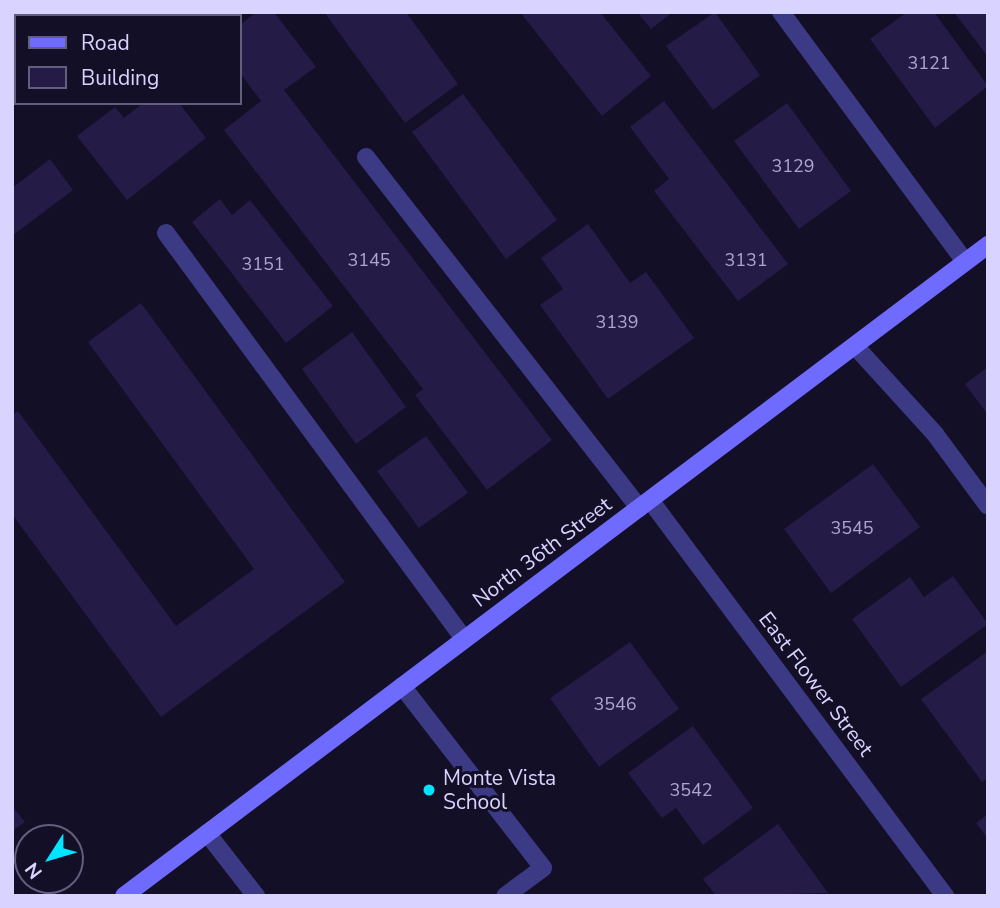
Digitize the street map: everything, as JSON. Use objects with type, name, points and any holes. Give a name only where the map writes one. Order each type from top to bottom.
[{"type":"main road","name":"North 36th Street","points":[[124,896],[988,246]]},
{"type":"street","points":[[781,12],[965,262]]},
{"type":"street","name":"East Flower Street","points":[[366,157],[644,504],[945,896]]},
{"type":"street","points":[[166,233],[464,639]]},
{"type":"street","points":[[855,346],[935,434],[988,506]]},
{"type":"street","points":[[402,686],[543,868],[505,896]]},
{"type":"street","points":[[207,833],[256,896]]},
{"type":"building","points":[[12,12],[64,14],[14,14],[14,36]]},
{"type":"building","points":[[146,12],[213,12],[177,14],[144,14]]},
{"type":"building","points":[[256,12],[274,12],[316,67],[284,90],[552,440],[487,490],[415,395],[423,389],[224,130],[261,101],[242,76],[242,23]]},
{"type":"building","points":[[324,12],[406,12],[458,84],[405,123]]},
{"type":"building","points":[[520,12],[600,12],[651,76],[602,116]]},
{"type":"building","points":[[637,12],[673,12],[651,29]]},
{"type":"building","points":[[715,12],[760,75],[713,110],[666,46]]},
{"type":"building","points":[[907,12],[934,12],[988,86],[935,128],[870,39]]},
{"type":"building","points":[[954,12],[988,12],[988,57]]},
{"type":"building","points":[[463,94],[557,220],[506,259],[412,132]]},
{"type":"building","points":[[664,101],[788,264],[738,301],[654,191],[669,179],[630,127]]},
{"type":"building","points":[[787,103],[851,191],[799,229],[734,141]]},
{"type":"building","points":[[140,105],[181,105],[206,138],[127,200],[77,136],[115,107],[124,118]]},
{"type":"building","points":[[50,159],[73,190],[12,236],[12,188]]},
{"type":"building","points":[[220,199],[232,215],[250,200],[333,306],[286,343],[192,222]]},
{"type":"building","points":[[588,224],[630,283],[646,272],[694,338],[608,399],[540,305],[563,289],[541,258]]},
{"type":"building","points":[[141,303],[345,582],[161,717],[12,514],[12,415],[18,411],[176,626],[254,569],[88,342]]},
{"type":"building","points":[[352,332],[406,407],[356,444],[302,369]]},
{"type":"building","points":[[988,367],[988,415],[965,384]]},
{"type":"building","points":[[426,436],[468,493],[419,528],[377,471]]},
{"type":"building","points":[[873,464],[920,527],[831,593],[784,529]]},
{"type":"building","points":[[953,576],[988,624],[901,687],[852,619],[910,577],[924,597]]},
{"type":"building","points":[[630,642],[679,709],[599,767],[550,698]]},
{"type":"building","points":[[988,651],[988,778],[982,782],[921,699]]},
{"type":"building","points":[[693,726],[753,808],[703,845],[676,808],[662,818],[628,773]]},
{"type":"building","points":[[12,806],[25,822],[14,824],[12,831]]},
{"type":"building","points":[[988,814],[988,839],[976,823]]},
{"type":"building","points":[[778,824],[828,893],[716,896],[703,879]]},
{"type":"place","name":"Monte Vista School","points":[[429,790]]}]
